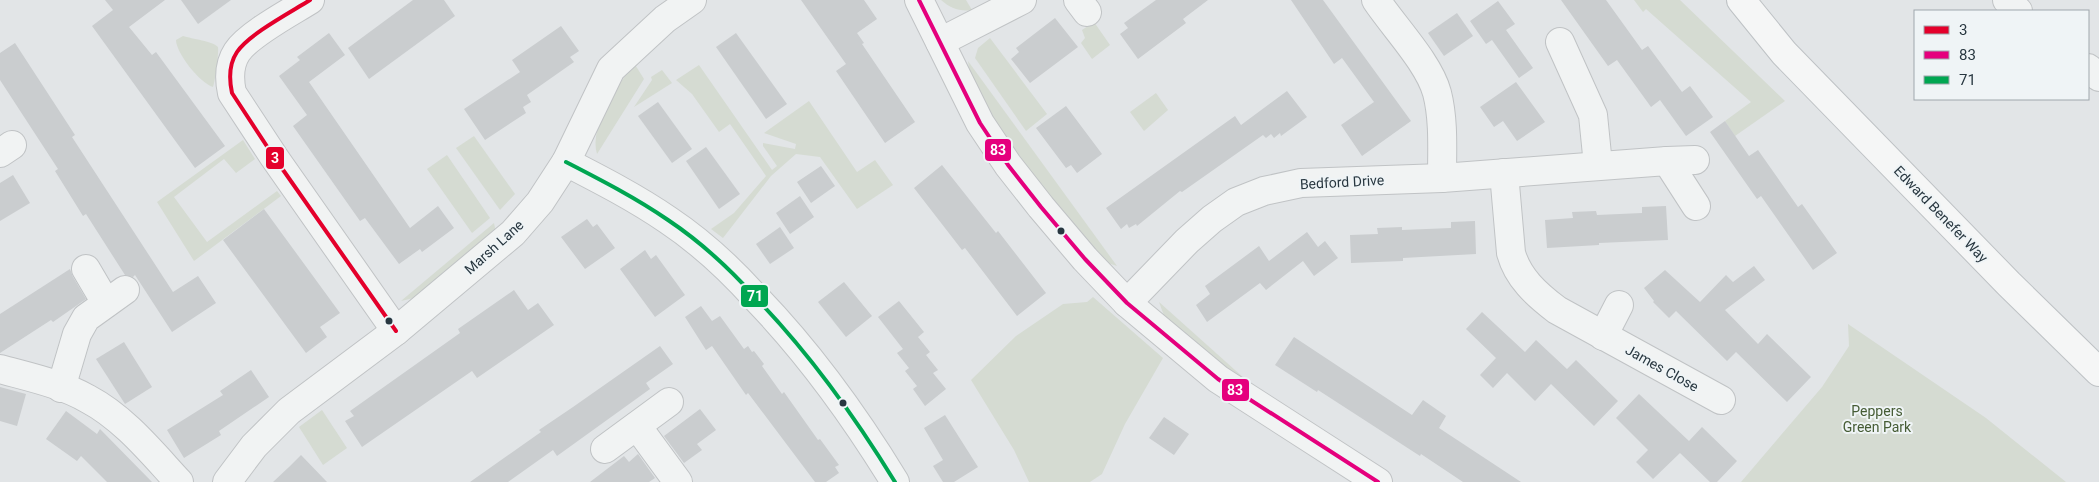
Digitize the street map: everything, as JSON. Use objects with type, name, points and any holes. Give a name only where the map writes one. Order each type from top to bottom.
[{"type":"main road","name":"Edward Benefer Way","points":[[1741,0],[1784,53],[2009,284],[2099,372]]},
{"type":"main road","name":"Edward Benefer Way","points":[[1751,0],[1784,53]]},
{"type":"street","points":[[310,0],[254,36],[238,52],[230,70],[229,81],[232,93],[396,331]]},
{"type":"street","name":"Marsh Lane","points":[[227,482],[254,446],[289,412],[396,331],[513,234],[540,202],[566,162],[611,69],[665,19],[692,0]]},
{"type":"street","points":[[919,0],[980,123],[1008,165],[1047,215],[1085,259],[1127,302],[1218,379],[1378,482]]},
{"type":"street","points":[[940,42],[1022,0]]},
{"type":"street","points":[[1376,0],[1428,71],[1437,92],[1441,115],[1442,178]]},
{"type":"street","points":[[2006,0],[2017,10]]},
{"type":"street","points":[[1560,42],[1593,115],[1598,165]]},
{"type":"street","points":[[2089,69],[2099,77]]},
{"type":"street","points":[[1667,160],[1696,206]]},
{"type":"street","name":"Bedford Drive","points":[[1127,302],[1187,241],[1212,219],[1236,202],[1264,190],[1301,183],[1442,178],[1667,160],[1695,160]]},
{"type":"street","points":[[566,162],[636,199],[670,221],[730,270],[779,322],[827,379],[852,414],[895,482]]},
{"type":"street","name":"James Close","points":[[1504,173],[1512,253],[1515,265],[1524,280],[1540,297],[1557,310],[1721,400]]},
{"type":"street","points":[[61,388],[77,334],[86,318],[115,296],[86,269]]},
{"type":"street","points":[[1603,336],[1619,305]]},
{"type":"street","points":[[0,368],[88,398],[139,439],[179,482]]},
{"type":"street","points":[[605,449],[669,402]]},
{"type":"street","points":[[637,426],[678,482]]},
{"type":"green space","points":[[941,0],[966,0],[972,10],[955,9]]},
{"type":"green space","points":[[1634,0],[1680,0],[1785,101],[1735,136],[1725,121],[1751,102],[1646,9],[1643,12]]},
{"type":"green space","points":[[1094,22],[1110,45],[1092,59],[1081,43],[1085,38],[1082,30]]},
{"type":"green space","points":[[183,36],[218,47],[213,87],[202,80],[184,60],[176,40]]},
{"type":"green space","points":[[990,38],[1047,114],[1026,131],[975,58],[978,48]]},
{"type":"green space","points":[[968,61],[1117,266],[1108,263],[1099,256],[1019,163],[970,78]]},
{"type":"green space","points":[[634,63],[644,79],[597,154],[597,131],[606,106]]},
{"type":"green space","points":[[699,65],[772,170],[777,166],[763,146],[763,143],[795,149],[796,144],[764,133],[809,101],[857,172],[875,160],[893,185],[857,209],[820,157],[796,154],[771,176],[723,238],[711,229],[734,213],[766,176],[730,124],[719,132],[692,94],[676,80]]},
{"type":"green space","points":[[662,70],[672,83],[634,107],[652,80],[651,77]]},
{"type":"green space","points":[[1156,93],[1168,110],[1144,131],[1130,112]]},
{"type":"green space","points":[[474,136],[515,194],[500,210],[456,148]]},
{"type":"green space","points":[[243,140],[255,159],[236,173],[224,159],[174,197],[207,242],[277,191],[281,196],[194,261],[157,202]]},
{"type":"green space","points":[[447,155],[490,218],[472,233],[427,169]]},
{"type":"green space","points":[[494,223],[496,233],[418,297],[401,301]]},
{"type":"green space","points":[[1093,297],[1163,358],[1125,424],[1102,474],[1090,482],[1029,482],[1014,450],[971,380],[1016,336],[1063,304],[1087,302]]},
{"type":"green space","points":[[1159,302],[1245,379],[1211,358],[1166,321]]},
{"type":"green space","name":"Peppers Green Park","points":[[1848,324],[1986,418],[2066,482],[1741,482],[1822,387],[1849,346]]},
{"type":"green space","points":[[322,410],[347,448],[323,465],[299,427]]},
{"type":"building","points":[[105,0],[165,0],[129,27],[152,55],[156,52],[225,146],[195,168],[92,26],[113,10]]},
{"type":"building","points":[[181,0],[231,0],[198,24]]},
{"type":"building","points":[[413,0],[444,0],[455,16],[369,79],[348,48]]},
{"type":"building","points":[[801,0],[864,0],[877,19],[857,33],[864,43],[862,44],[915,122],[885,143],[836,71],[846,64]]},
{"type":"building","points":[[1156,0],[1208,0],[1183,19],[1186,23],[1138,59],[1120,34],[1128,28],[1124,23]]},
{"type":"building","points":[[1291,0],[1323,0],[1411,121],[1362,156],[1341,125],[1374,102],[1342,58],[1334,64]]},
{"type":"building","points":[[1561,0],[1606,0],[1642,50],[1648,46],[1682,92],[1690,86],[1713,117],[1686,136],[1660,100],[1651,107],[1617,60],[1608,66]]},
{"type":"building","points":[[1498,1],[1515,24],[1506,30],[1533,68],[1519,78],[1492,40],[1486,44],[1470,21]]},
{"type":"building","points":[[1457,13],[1473,36],[1444,56],[1428,33]]},
{"type":"building","points":[[1055,18],[1078,47],[1030,83],[1011,59],[1019,52],[1016,48]]},
{"type":"building","points":[[561,26],[579,51],[570,57],[574,62],[527,95],[531,102],[523,107],[526,113],[485,140],[464,109],[520,72],[512,60]]},
{"type":"building","points":[[329,33],[345,55],[309,82],[410,228],[438,206],[454,228],[422,252],[420,249],[399,264],[365,218],[360,221],[293,126],[307,115],[279,76],[300,60],[297,57]]},
{"type":"building","points":[[736,33],[787,104],[766,119],[716,47]]},
{"type":"building","points":[[15,43],[75,135],[72,137],[173,292],[198,276],[216,303],[172,332],[135,275],[133,277],[125,275],[86,214],[83,216],[55,171],[58,169],[0,80],[0,53]]},
{"type":"building","points":[[1516,82],[1545,122],[1517,141],[1503,121],[1494,127],[1480,107]]},
{"type":"building","points":[[1287,91],[1307,117],[1281,136],[1280,133],[1274,138],[1271,134],[1266,138],[1263,135],[1182,192],[1180,191],[1137,226],[1136,224],[1129,228],[1127,224],[1121,229],[1106,208],[1235,116],[1241,125]]},
{"type":"building","points":[[658,102],[692,149],[672,163],[638,116]]},
{"type":"building","points":[[1066,106],[1102,154],[1077,173],[1071,165],[1066,168],[1036,128]]},
{"type":"building","points":[[1725,121],[1749,156],[1758,150],[1798,207],[1802,204],[1837,253],[1813,270],[1761,196],[1757,199],[1710,132]]},
{"type":"building","points":[[706,147],[740,194],[719,209],[686,161]]},
{"type":"building","points":[[942,165],[996,233],[998,231],[1046,293],[1017,316],[965,248],[962,250],[914,188]]},
{"type":"building","points":[[821,166],[835,186],[811,203],[797,182]]},
{"type":"building","points":[[13,175],[30,203],[0,221],[0,183]]},
{"type":"building","points":[[800,196],[814,217],[790,234],[776,213]]},
{"type":"building","points":[[1666,206],[1668,240],[1599,243],[1599,245],[1547,248],[1545,220],[1573,218],[1572,212],[1596,211],[1597,215],[1642,213],[1642,207]]},
{"type":"building","points":[[264,209],[340,313],[320,327],[327,337],[306,353],[223,240]]},
{"type":"building","points":[[587,219],[593,227],[597,224],[615,248],[585,269],[561,237]]},
{"type":"building","points":[[1475,221],[1476,254],[1403,258],[1403,261],[1351,263],[1350,235],[1378,234],[1377,228],[1402,227],[1402,230],[1451,228],[1451,222]]},
{"type":"building","points":[[780,227],[794,248],[770,264],[756,244]]},
{"type":"building","points":[[1307,232],[1318,247],[1325,241],[1338,258],[1314,276],[1303,261],[1266,290],[1260,283],[1207,322],[1196,305],[1210,294],[1205,286],[1259,246],[1269,261]]},
{"type":"building","points":[[645,250],[651,259],[656,255],[685,295],[655,317],[620,269]]},
{"type":"building","points":[[1754,266],[1765,280],[1725,310],[1758,344],[1767,334],[1811,377],[1787,402],[1736,352],[1727,361],[1676,311],[1669,318],[1653,302],[1644,288],[1665,270],[1700,302],[1726,275],[1733,282]]},
{"type":"building","points":[[70,269],[86,299],[53,322],[51,320],[0,353],[0,314]]},
{"type":"building","points":[[844,282],[872,316],[846,337],[818,302]]},
{"type":"building","points":[[514,290],[528,310],[538,303],[554,325],[477,378],[472,371],[362,447],[345,421],[354,416],[350,411],[460,333],[458,329]]},
{"type":"building","points":[[899,301],[924,332],[918,337],[930,352],[926,355],[938,370],[933,373],[946,389],[925,406],[913,389],[917,386],[905,371],[909,368],[897,353],[903,349],[878,317]]},
{"type":"building","points":[[701,306],[712,321],[720,316],[744,349],[748,346],[752,352],[754,351],[782,394],[784,392],[818,440],[820,439],[839,465],[835,467],[839,473],[826,482],[815,482],[748,393],[746,395],[712,346],[706,350],[685,317]]},
{"type":"building","points":[[1482,312],[1525,352],[1536,340],[1567,369],[1576,360],[1618,401],[1594,426],[1551,384],[1535,401],[1507,373],[1493,388],[1480,375],[1496,358],[1466,329]]},
{"type":"building","points":[[1294,337],[1412,415],[1423,400],[1446,416],[1439,428],[1521,482],[1463,482],[1318,390],[1317,392],[1275,365]]},
{"type":"building","points":[[124,342],[152,387],[125,404],[96,359]]},
{"type":"building","points":[[660,346],[673,364],[646,383],[650,389],[557,456],[553,450],[508,482],[470,482],[541,432],[539,430]]},
{"type":"building","points":[[251,370],[269,397],[219,431],[221,435],[184,458],[167,430],[223,395],[220,391]]},
{"type":"building","points":[[0,387],[26,394],[17,426],[0,421]]},
{"type":"building","points":[[1639,394],[1689,441],[1702,427],[1737,461],[1717,482],[1710,482],[1680,453],[1653,479],[1636,462],[1648,450],[1616,418]]},
{"type":"building","points":[[700,409],[716,430],[697,444],[702,450],[684,463],[664,436]]},
{"type":"building","points":[[66,411],[97,434],[100,429],[152,482],[107,482],[81,456],[77,461],[46,439]]},
{"type":"building","points":[[945,415],[978,467],[954,482],[943,482],[933,466],[943,460],[924,428]]},
{"type":"building","points":[[1164,417],[1189,434],[1174,455],[1149,438]]},
{"type":"building","points":[[638,454],[655,478],[649,482],[590,482],[624,456],[629,462]]},
{"type":"building","points":[[301,455],[327,482],[273,482],[289,467]]},
{"type":"transit line","name":"3","points":[[310,0],[260,31],[237,52],[230,72],[232,93],[274,157],[396,331]]},
{"type":"transit line","name":"83","points":[[919,0],[980,123],[1008,165],[1085,259],[1127,303],[1218,379],[1378,482]]},
{"type":"transit line","name":"71","points":[[566,162],[656,212],[692,237],[725,266],[795,341],[831,386],[895,482]]}]
